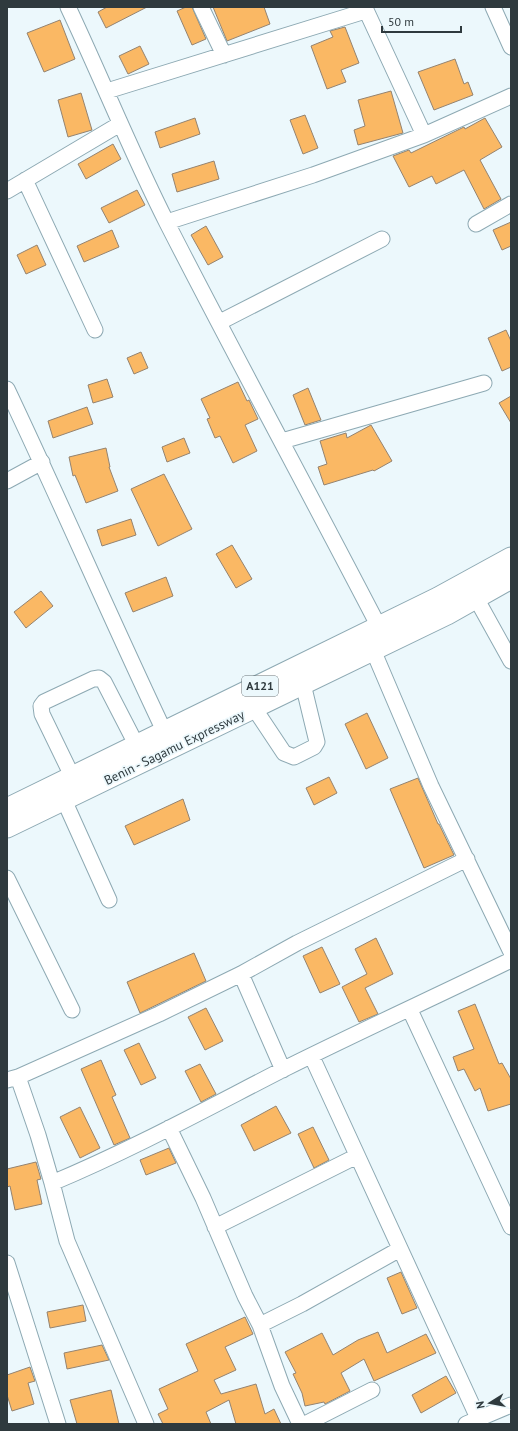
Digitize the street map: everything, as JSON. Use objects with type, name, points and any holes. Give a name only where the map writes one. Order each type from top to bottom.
[{"type":"highway","name":"A121","points":[[7,809],[380,627],[438,598],[511,558]]},
{"type":"highway","name":"Benin - Sagamu Expressway","points":[[7,827],[373,650],[476,598],[511,578]]},
{"type":"street","points":[[68,7],[107,91],[120,124],[167,222],[380,627]]},
{"type":"street","points":[[200,7],[224,55]]},
{"type":"street","points":[[493,7],[511,47]]},
{"type":"street","points":[[107,91],[365,9],[424,135]]},
{"type":"street","points":[[167,222],[313,175],[424,135],[511,96]]},
{"type":"street","points":[[7,191],[120,124]]},
{"type":"street","points":[[25,180],[95,330]]},
{"type":"street","points":[[476,224],[511,204]]},
{"type":"street","points":[[220,322],[382,239]]},
{"type":"street","points":[[282,441],[484,382]]},
{"type":"street","points":[[7,389],[42,462],[122,641],[165,732]]},
{"type":"street","points":[[7,481],[42,462]]},
{"type":"street","points":[[476,598],[511,661]]},
{"type":"street","points":[[373,650],[431,786],[511,952]]},
{"type":"street","points":[[73,778],[42,714],[41,706],[44,702],[93,679],[99,678],[104,682],[137,746]]},
{"type":"street","points":[[254,708],[284,753],[294,757],[314,747],[317,742],[303,684]]},
{"type":"street","points":[[64,800],[109,900]]},
{"type":"street","points":[[146,1424],[67,1241],[38,1135],[12,1078],[158,1014],[241,974],[296,943],[467,859]]},
{"type":"street","points":[[7,878],[72,1010]]},
{"type":"street","points":[[52,1183],[87,1168],[312,1057],[361,1031],[410,1010],[511,960]]},
{"type":"street","points":[[241,974],[283,1070]]},
{"type":"street","points":[[410,1010],[511,1227]]},
{"type":"street","points":[[312,1057],[400,1249],[472,1421],[511,1405]]},
{"type":"street","points":[[169,1128],[245,1296],[260,1325],[282,1386],[300,1424]]},
{"type":"street","points":[[215,1227],[357,1156]]},
{"type":"street","points":[[260,1325],[302,1304],[400,1249]]},
{"type":"street","points":[[7,1263],[58,1424]]},
{"type":"street","points":[[304,1424],[372,1390]]},
{"type":"building","points":[[107,7],[147,7],[106,28],[98,12]]},
{"type":"building","points":[[186,7],[192,7],[206,39],[192,45],[177,11]]},
{"type":"building","points":[[213,7],[264,7],[270,24],[227,41]]},
{"type":"building","points":[[60,20],[75,59],[44,72],[27,33]]},
{"type":"building","points":[[345,27],[359,63],[341,70],[346,82],[327,89],[311,46],[333,37],[330,31]]},
{"type":"building","points":[[140,46],[149,64],[128,74],[119,56]]},
{"type":"building","points":[[455,59],[464,84],[468,82],[473,95],[434,110],[418,72]]},
{"type":"building","points":[[391,91],[403,133],[358,145],[354,130],[365,126],[358,100]]},
{"type":"building","points":[[81,93],[92,130],[68,137],[58,100]]},
{"type":"building","points":[[305,115],[318,148],[303,154],[290,120]]},
{"type":"building","points":[[195,118],[200,134],[160,148],[155,132]]},
{"type":"building","points":[[485,118],[502,147],[480,160],[501,199],[484,209],[464,170],[436,184],[432,176],[409,187],[393,156],[409,150],[411,153],[464,127],[465,129]]},
{"type":"building","points":[[113,144],[121,159],[86,179],[78,164]]},
{"type":"building","points":[[214,161],[219,179],[177,192],[172,174]]},
{"type":"building","points":[[137,190],[145,205],[109,223],[101,208]]},
{"type":"building","points":[[511,222],[511,246],[502,250],[493,230]]},
{"type":"building","points":[[206,226],[223,257],[208,265],[191,235]]},
{"type":"building","points":[[112,230],[119,247],[84,262],[77,246]]},
{"type":"building","points":[[37,245],[46,265],[26,274],[17,255]]},
{"type":"building","points":[[506,330],[511,341],[511,367],[502,371],[488,338]]},
{"type":"building","points":[[141,352],[148,368],[134,374],[127,358]]},
{"type":"building","points":[[107,379],[113,397],[93,403],[88,385]]},
{"type":"building","points":[[238,382],[258,419],[245,425],[257,451],[233,463],[220,436],[215,438],[207,419],[210,418],[201,399]]},
{"type":"building","points":[[308,388],[321,420],[305,425],[293,395]]},
{"type":"building","points":[[511,396],[511,423],[499,403]]},
{"type":"building","points":[[87,407],[93,424],[53,438],[48,421]]},
{"type":"building","points":[[371,425],[392,461],[374,471],[373,470],[324,485],[318,467],[327,464],[320,441],[346,433],[347,438]]},
{"type":"building","points":[[184,438],[190,453],[167,462],[162,447]]},
{"type":"building","points":[[106,448],[109,467],[118,491],[86,503],[75,475],[73,476],[69,457]]},
{"type":"building","points":[[164,474],[192,529],[158,546],[131,489]]},
{"type":"building","points":[[131,519],[136,535],[102,546],[97,530]]},
{"type":"building","points":[[232,545],[252,579],[236,588],[216,554]]},
{"type":"building","points":[[166,577],[173,596],[133,612],[125,593]]},
{"type":"building","points":[[41,591],[53,606],[26,628],[14,612]]},
{"type":"building","points":[[367,713],[388,758],[366,769],[345,724]]},
{"type":"building","points":[[329,777],[337,793],[314,805],[306,788]]},
{"type":"building","points":[[418,778],[438,824],[454,855],[424,868],[390,789]]},
{"type":"building","points":[[183,799],[190,820],[134,845],[125,826]]},
{"type":"building","points":[[376,938],[393,974],[365,988],[378,1014],[359,1022],[342,987],[367,974],[355,949]]},
{"type":"building","points":[[322,947],[340,984],[320,993],[303,956]]},
{"type":"building","points":[[194,953],[206,981],[140,1013],[127,982]]},
{"type":"building","points":[[475,1004],[499,1064],[502,1063],[511,1079],[511,1104],[488,1111],[480,1088],[475,1091],[464,1069],[458,1071],[453,1057],[474,1049],[458,1011]]},
{"type":"building","points":[[206,1008],[223,1041],[205,1050],[188,1017]]},
{"type":"building","points":[[139,1043],[156,1078],[141,1085],[124,1050]]},
{"type":"building","points":[[101,1060],[116,1095],[112,1097],[130,1138],[114,1145],[81,1069]]},
{"type":"building","points":[[200,1064],[216,1094],[201,1102],[185,1071]]},
{"type":"building","points":[[276,1106],[291,1133],[254,1151],[241,1125]]},
{"type":"building","points":[[80,1107],[100,1148],[80,1158],[60,1117]]},
{"type":"building","points":[[313,1127],[329,1160],[314,1168],[298,1134]]},
{"type":"building","points":[[169,1148],[176,1163],[146,1175],[140,1160]]},
{"type":"building","points":[[36,1162],[41,1179],[37,1180],[42,1204],[15,1210],[10,1186],[7,1187],[7,1169]]},
{"type":"building","points":[[401,1272],[417,1308],[402,1314],[387,1278]]},
{"type":"building","points":[[83,1305],[86,1321],[50,1328],[47,1312]]},
{"type":"building","points":[[245,1317],[253,1334],[225,1347],[236,1370],[214,1380],[221,1394],[256,1384],[265,1414],[274,1409],[281,1424],[236,1424],[229,1400],[206,1412],[211,1424],[163,1424],[158,1414],[168,1409],[159,1389],[198,1371],[186,1344]]},
{"type":"building","points":[[378,1332],[387,1353],[426,1334],[436,1353],[374,1381],[364,1359],[341,1373],[350,1391],[325,1404],[324,1402],[305,1406],[302,1393],[293,1374],[296,1373],[285,1352],[322,1333],[333,1355],[358,1340]]},
{"type":"building","points":[[102,1345],[109,1360],[67,1369],[64,1353]]},
{"type":"building","points":[[30,1367],[35,1381],[28,1383],[34,1404],[12,1411],[7,1395],[7,1375]]},
{"type":"building","points":[[446,1376],[456,1393],[421,1413],[412,1395]]},
{"type":"building","points":[[111,1390],[119,1424],[77,1424],[70,1400]]}]
